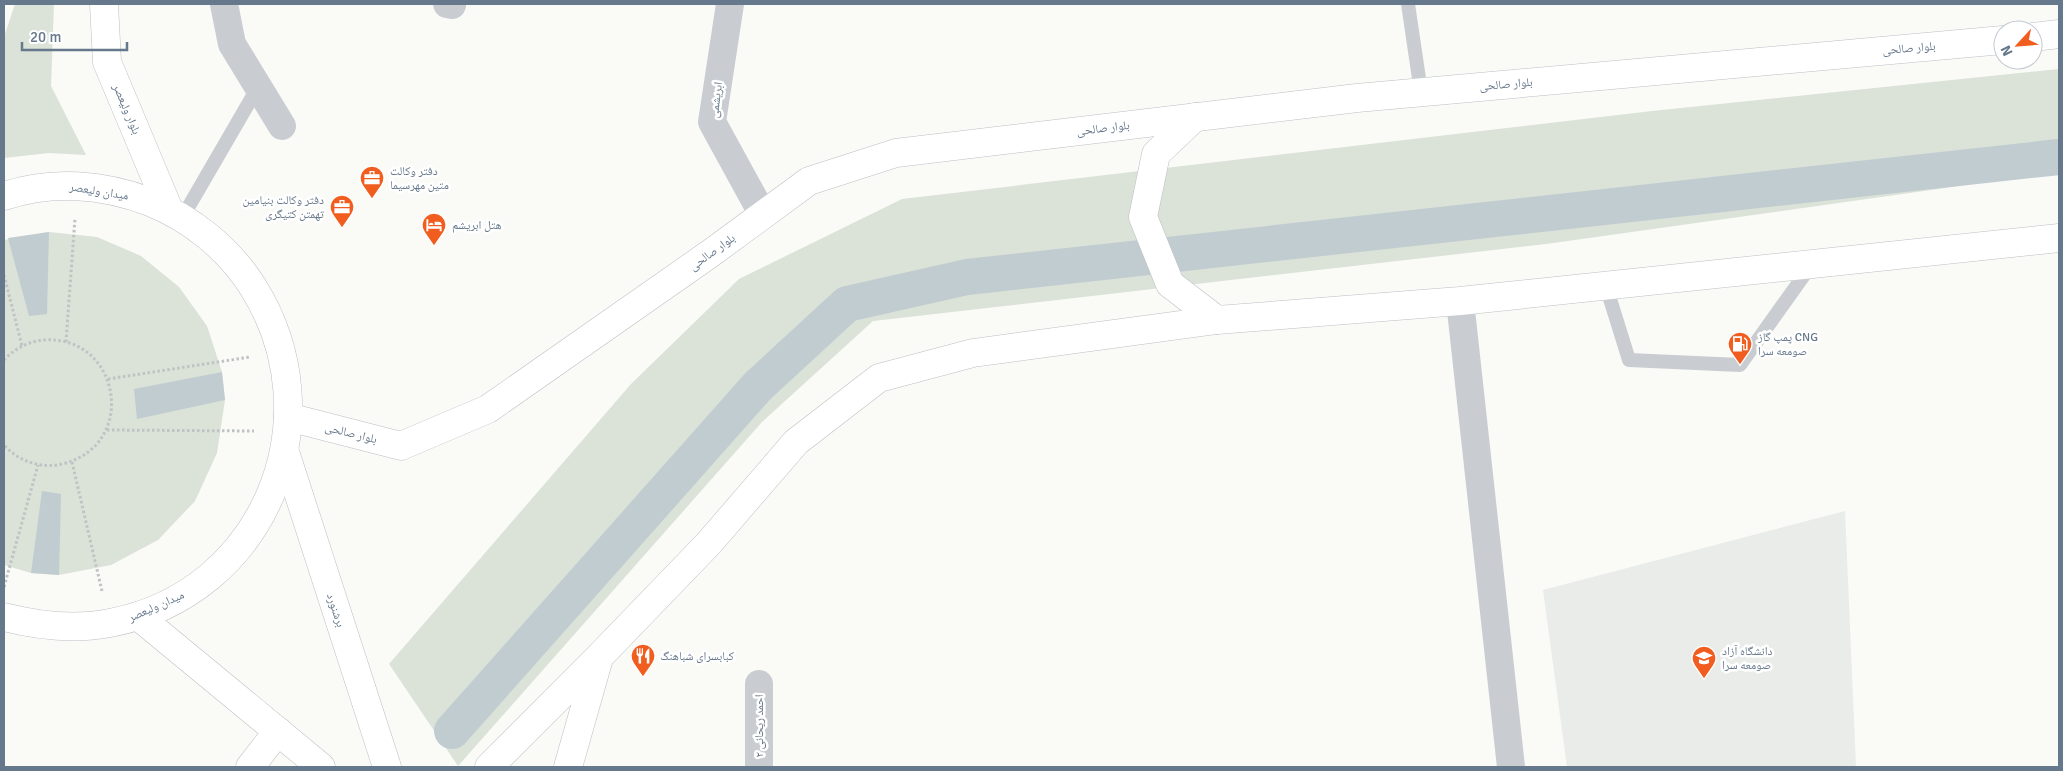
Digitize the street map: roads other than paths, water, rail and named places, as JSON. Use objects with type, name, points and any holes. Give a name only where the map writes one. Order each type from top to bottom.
[{"type":"street","name":"بلوار ولیعصر","points":[[104,4],[107,62],[176,214]]},
{"type":"street","points":[[224,4],[232,44],[282,126]]},
{"type":"street","name":"ابریشمی","points":[[730,4],[712,122],[763,215]]},
{"type":"street","points":[[2043,36],[2059,34]]},
{"type":"street","name":"بلوار صالحی","points":[[287,433],[401,446],[488,410],[809,181],[896,153],[1357,98],[1993,41]]},
{"type":"street","points":[[1195,117],[1156,154],[1143,217],[1170,284],[1217,320]]},
{"type":"street","name":"میدان ولیعصر","points":[[4,196],[46,187],[78,186],[125,193],[176,214],[208,235],[241,269],[266,308],[282,352],[289,391],[287,433],[271,496],[248,536],[217,571],[180,598],[138,616],[110,624],[71,627],[33,624],[4,616]]},
{"type":"street","points":[[489,767],[709,543],[796,442],[879,378],[973,353],[1217,320],[1460,301],[2059,238]]},
{"type":"street","points":[[1460,301],[1511,767]]},
{"type":"street","name":"برشنورد","points":[[287,433],[387,767]]},
{"type":"street","points":[[138,616],[321,767]]},
{"type":"street","points":[[568,767],[599,657]]},
{"type":"street","name":"احمد ریحانی ۲","points":[[759,767],[760,684]]},
{"type":"street","points":[[250,767],[278,731]]},
{"type":"lane","points":[[1408,4],[1421,92]]},
{"type":"lane","points":[[176,214],[258,87]]},
{"type":"lane","points":[[1606,286],[1629,360],[1740,365],[1812,264]]},
{"type":"waterway","points":[[452,731],[758,386],[847,304],[967,277],[2059,157]]},
{"type":"place","name":"دفتر وکالت متین مهرسیما","points":[[372,199]]},
{"type":"place","name":"دفتر وکالت بنیامین تهمتن کتیگری","points":[[342,228]]},
{"type":"place","name":"هتل ابریشم","points":[[434,246]]},
{"type":"place","name":"پمپ گاز CNG صومعه سرا","points":[[1740,365]]},
{"type":"place","name":"کبابسرای شباهنگ","points":[[643,677]]},
{"type":"place","name":"دانشگاه آزاد صومعه سرا","points":[[1704,679]]}]
